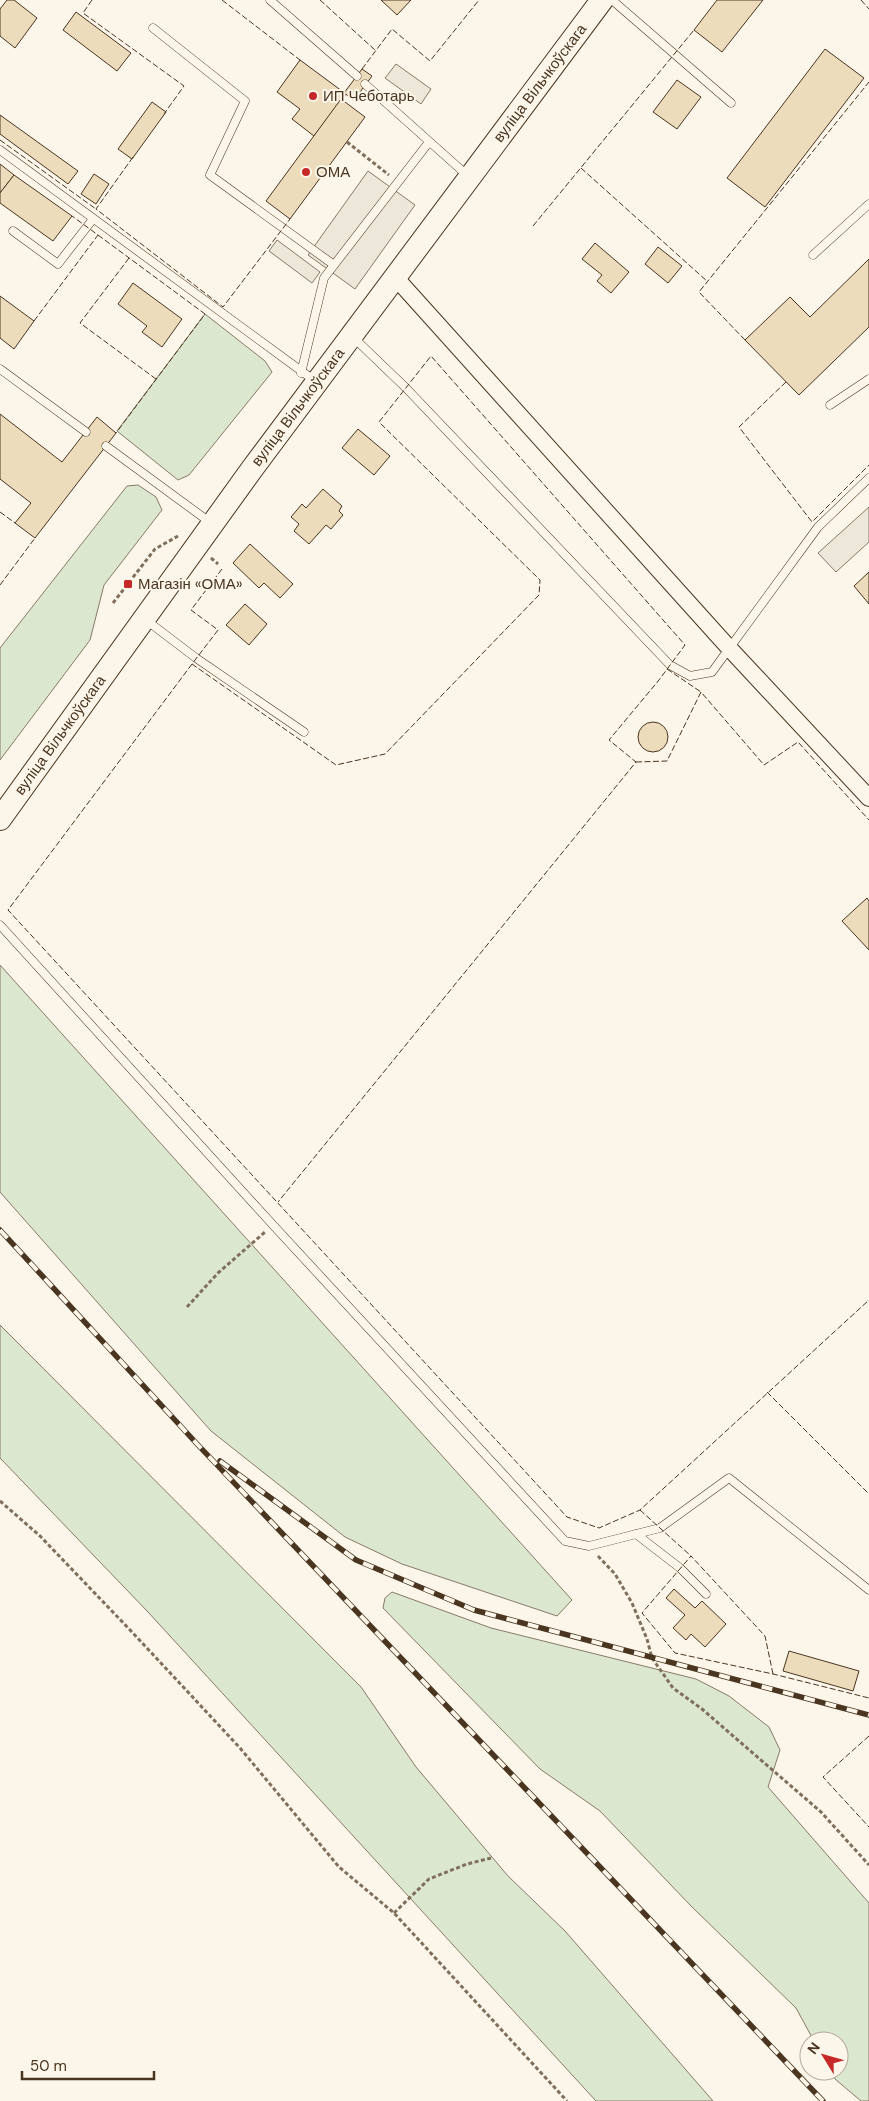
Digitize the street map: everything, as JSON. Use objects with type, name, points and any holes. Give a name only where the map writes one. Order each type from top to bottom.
[{"type":"main road","name":"вуліца Вільчкоўскага","points":[[0,819],[212,524],[309,378],[352,336],[602,0]]},
{"type":"street","points":[[395,277],[730,649],[869,798]]},
{"type":"lane","points":[[270,0],[356,76]]},
{"type":"lane","points":[[612,0],[731,103]]},
{"type":"lane","points":[[153,28],[245,101],[210,175],[334,265]]},
{"type":"lane","points":[[365,84],[470,178]]},
{"type":"lane","points":[[0,150],[309,378],[324,278],[430,142]]},
{"type":"lane","points":[[814,255],[869,204]]},
{"type":"lane","points":[[13,232],[58,264],[93,219]]},
{"type":"lane","points":[[352,336],[406,388],[670,665],[690,676],[712,672],[818,526],[869,478]]},
{"type":"lane","points":[[0,369],[86,432]]},
{"type":"lane","points":[[830,405],[869,379]]},
{"type":"lane","points":[[106,446],[212,524]]},
{"type":"lane","points":[[144,618],[196,658],[304,732]]},
{"type":"lane","points":[[0,925],[273,1225],[565,1541],[589,1546],[660,1528],[729,1478],[869,1590]]},
{"type":"lane","points":[[636,1534],[680,1568],[706,1594]]},
{"type":"path","points":[[347,142],[398,182]]},
{"type":"path","points":[[187,1307],[218,1273],[273,1225]]},
{"type":"path","points":[[0,1501],[40,1536],[213,1719],[240,1748],[339,1867],[394,1913],[567,2101]]},
{"type":"path","points":[[589,1546],[615,1574],[632,1603],[648,1639],[652,1658],[673,1688],[702,1709],[821,1812],[869,1865]]},
{"type":"path","points":[[394,1913],[429,1879],[467,1864],[492,1858]]},
{"type":"green space","points":[[205,314],[265,361],[272,372],[189,475],[178,480],[117,431]]},
{"type":"green space","points":[[138,485],[156,497],[162,510],[104,585],[90,640],[0,760],[0,648],[127,486]]},
{"type":"green space","points":[[0,965],[572,1600],[557,1616],[402,1564],[345,1537],[211,1431],[0,1192]]},
{"type":"green space","points":[[0,1325],[361,1687],[416,1767],[508,1876],[565,1931],[713,2101],[596,2101],[148,1612],[0,1458]]},
{"type":"green space","points":[[392,1592],[491,1628],[696,1679],[729,1696],[769,1727],[780,1750],[768,1787],[869,1903],[869,2101],[861,2101],[837,2081],[849,2081],[849,2031],[809,2031],[796,2008],[692,1907],[600,1811],[540,1769],[383,1608],[385,1598]]},
{"type":"shaded area","points":[[396,64],[431,89],[421,104],[385,78]]},
{"type":"shaded area","points":[[368,171],[415,205],[355,289],[308,255]]},
{"type":"shaded area","points":[[277,240],[320,272],[312,283],[269,251]]},
{"type":"shaded area","points":[[869,507],[869,542],[836,572],[818,553]]},
{"type":"building","points":[[7,0],[14,0],[37,18],[15,48],[0,36],[0,9]]},
{"type":"building","points":[[381,0],[411,0],[397,15]]},
{"type":"building","points":[[717,0],[763,0],[722,52],[694,30]]},
{"type":"building","points":[[76,12],[131,53],[117,71],[63,30]]},
{"type":"building","points":[[825,49],[864,78],[765,207],[727,178]]},
{"type":"building","name":"ИП Чеботарь","points":[[300,60],[346,94],[314,136],[292,119],[300,109],[277,92]]},
{"type":"building","points":[[362,69],[372,76],[354,100],[344,93]]},
{"type":"building","points":[[677,80],[701,97],[677,129],[653,112]]},
{"type":"building","name":"ОМА","points":[[341,99],[365,117],[290,219],[266,201]]},
{"type":"building","points":[[152,102],[166,112],[132,159],[118,149]]},
{"type":"building","points":[[0,115],[78,171],[68,184],[0,134]]},
{"type":"building","points":[[0,164],[14,175],[0,193]]},
{"type":"building","points":[[94,174],[109,184],[96,204],[81,194]]},
{"type":"building","points":[[14,175],[72,216],[53,241],[0,203],[0,193]]},
{"type":"building","points":[[595,243],[629,272],[611,293],[597,281],[602,275],[582,259]]},
{"type":"building","points":[[658,247],[682,266],[668,283],[645,264]]},
{"type":"building","points":[[869,259],[869,327],[799,395],[745,340],[790,297],[810,317]]},
{"type":"building","points":[[133,283],[182,319],[162,347],[142,332],[147,326],[118,304]]},
{"type":"building","points":[[0,296],[34,321],[14,349],[0,338]]},
{"type":"building","points":[[0,414],[62,462],[97,417],[116,433],[35,538],[15,523],[31,503],[0,479]]},
{"type":"building","points":[[358,429],[390,456],[374,475],[342,448]]},
{"type":"building","points":[[323,489],[342,506],[339,511],[343,515],[331,529],[326,525],[309,544],[294,531],[299,524],[291,517],[302,504],[306,508]]},
{"type":"building","points":[[250,544],[293,584],[280,598],[264,583],[259,588],[233,563]]},
{"type":"building","points":[[869,572],[869,604],[854,586]]},
{"type":"building","points":[[245,604],[267,624],[249,645],[226,625]]},
{"type":"building","points":[[653,722],[663,727],[668,737],[663,747],[653,752],[643,747],[638,737],[643,727]]},
{"type":"building","points":[[867,898],[869,901],[869,950],[842,921]]},
{"type":"building","points":[[674,1589],[695,1608],[702,1601],[726,1624],[705,1647],[691,1634],[686,1640],[673,1628],[685,1615],[666,1598]]},
{"type":"building","points":[[789,1651],[859,1671],[853,1691],[783,1671]]},
{"type":"railway","points":[[0,1230],[198,1445],[823,2101]]},
{"type":"railway","points":[[220,1461],[356,1560],[474,1610],[869,1715]]},
{"type":"fence","points":[[92,0],[83,13],[184,86],[164,114]]},
{"type":"fence","points":[[222,0],[300,60]]},
{"type":"fence","points":[[320,0],[375,50]]},
{"type":"fence","points":[[362,69],[392,29],[430,61],[479,0]]},
{"type":"fence","points":[[861,0],[869,9]]},
{"type":"fence","points":[[533,226],[694,30]]},
{"type":"fence","points":[[745,340],[699,292],[869,82]]},
{"type":"fence","points":[[0,140],[96,209]]},
{"type":"fence","points":[[133,157],[96,209],[223,307],[290,219]]},
{"type":"fence","points":[[581,168],[708,282]]},
{"type":"fence","points":[[34,321],[98,235],[72,216]]},
{"type":"fence","points":[[98,235],[205,314],[116,433]]},
{"type":"fence","points":[[129,258],[80,323],[156,379]]},
{"type":"fence","points":[[222,569],[191,610],[218,630],[192,664],[336,765],[385,754],[539,595],[540,580],[379,422],[431,356],[685,645],[659,680],[609,740],[636,762],[278,1202]]},
{"type":"fence","points":[[786,382],[739,427],[812,522],[869,465]]},
{"type":"fence","points":[[0,512],[15,523]]},
{"type":"fence","points":[[0,585],[35,538]]},
{"type":"fence","points":[[192,664],[8,910],[567,1517],[599,1528],[640,1510],[869,1300]]},
{"type":"fence","points":[[667,669],[701,692]]},
{"type":"fence","points":[[636,762],[667,761],[701,692],[764,765],[798,742],[869,820]]},
{"type":"fence","points":[[767,1392],[869,1494]]},
{"type":"fence","points":[[640,1510],[691,1556]]},
{"type":"fence","points":[[773,1674],[765,1636],[691,1556],[642,1613],[675,1653],[773,1674],[869,1698]]},
{"type":"fence","points":[[869,1736],[823,1777],[869,1827]]},
{"type":"place","name":"ИП Чеботарь","points":[[313,96]]},
{"type":"place","name":"ОМА","points":[[306,172]]},
{"type":"place","name":"Магазін «ОМА»","points":[[128,584]]}]
